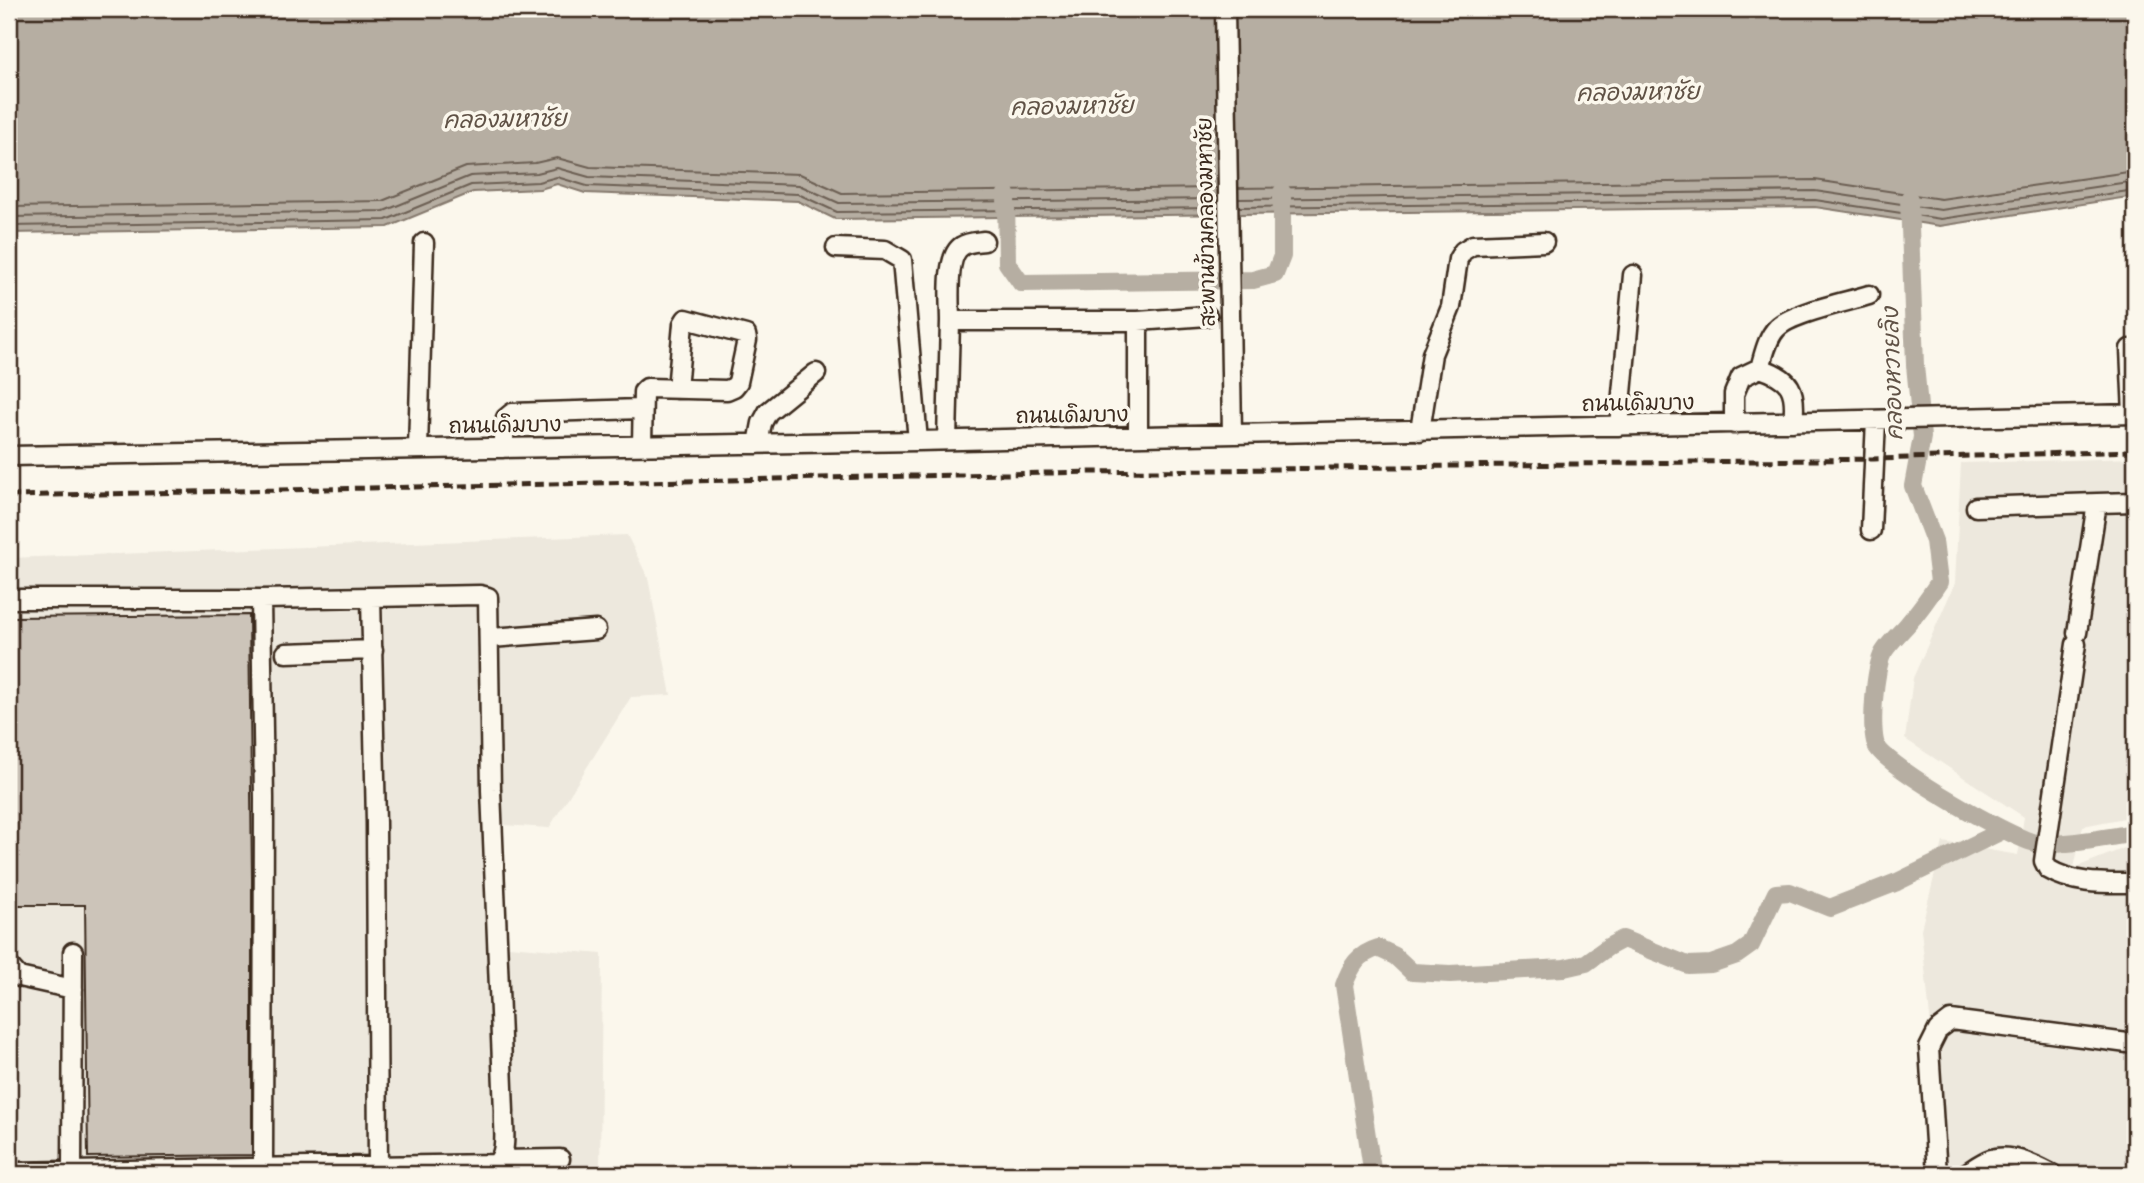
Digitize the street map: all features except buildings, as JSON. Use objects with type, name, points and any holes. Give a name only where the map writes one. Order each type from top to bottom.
[{"type":"street","name":"สะพานข้ามคลองมหาชัย","points":[[1225,9],[1231,434]]},
{"type":"street","points":[[947,440],[950,281],[955,253],[961,246],[984,241]]},
{"type":"street","points":[[1420,431],[1432,354],[1451,307],[1458,259],[1463,251],[1473,245],[1544,242]]},
{"type":"street","points":[[418,449],[424,243]]},
{"type":"street","points":[[836,248],[884,250],[902,260],[918,441]]},
{"type":"street","points":[[1619,426],[1633,275]]},
{"type":"street","points":[[1734,424],[1734,394],[1741,377],[1759,368],[1771,336],[1778,326],[1791,318],[1869,295]]},
{"type":"street","points":[[950,321],[1138,321],[1207,316]]},
{"type":"street","points":[[642,446],[643,392],[647,388],[727,390],[734,387],[738,382],[743,361],[746,335],[686,319],[683,324],[677,388]]},
{"type":"street","points":[[1138,321],[1138,436]]},
{"type":"street","points":[[2130,349],[2134,414]]},
{"type":"street","points":[[1759,368],[1774,373],[1788,383],[1796,399],[1793,422]]},
{"type":"street","points":[[758,443],[762,423],[768,412],[816,373]]},
{"type":"street","points":[[503,448],[506,418],[512,413],[642,409]]},
{"type":"street","name":"ถนนเดิมบาง","points":[[9,456],[918,441],[2134,414]]},
{"type":"street","points":[[1871,530],[1876,420]]},
{"type":"street","points":[[1976,507],[2135,502]]},
{"type":"street","points":[[2096,503],[2044,861],[2048,870],[2066,879],[2135,883]]},
{"type":"street","points":[[371,597],[378,1166]]},
{"type":"street","points":[[9,598],[488,597],[491,638],[491,790],[504,1112],[501,1160]]},
{"type":"street","points":[[261,599],[264,798],[263,1168]]},
{"type":"street","points":[[491,638],[596,630]]},
{"type":"street","points":[[286,653],[373,650]]},
{"type":"street","points":[[72,1171],[73,952]]},
{"type":"street","points":[[9,965],[19,977],[73,989]]},
{"type":"street","points":[[1937,1174],[1929,1048],[1938,1030],[1951,1020],[2135,1044]]},
{"type":"street","points":[[1965,1174],[1989,1160],[2007,1157],[2052,1174]]},
{"type":"street","points":[[9,1172],[495,1164],[501,1160],[560,1159]]},
{"type":"shaded area","points":[[2135,458],[2135,816],[2083,826],[2074,868],[2135,844],[2135,1174],[1946,1174],[1921,929],[1943,842],[2018,855],[2024,817],[1905,739],[1913,678],[1955,583],[1961,463]]},
{"type":"shaded area","points":[[627,535],[648,578],[671,695],[631,697],[549,828],[503,825],[496,945],[602,954],[600,1174],[9,1174],[9,558]]},
{"type":"water","name":"คลองมหาชัย","points":[[9,9],[2135,9],[2135,196],[1940,226],[1815,207],[835,219],[798,201],[585,193],[557,184],[540,189],[473,192],[388,227],[9,233]]},
{"type":"waterway","points":[[1006,194],[1007,263],[1021,283],[1253,280],[1275,274],[1282,256],[1282,192]]},
{"type":"waterway","name":"คลองหวายลิง","points":[[1909,199],[1915,365],[1922,437],[1913,486],[1934,541],[1939,582],[1916,614],[1885,649],[1880,660],[1873,715],[1877,747],[1926,786],[2001,828],[2035,843],[2070,843],[2135,833]]},
{"type":"waterway","points":[[1370,1174],[1372,1169],[1344,985],[1353,967],[1365,954],[1378,948],[1395,956],[1412,972],[1450,974],[1564,968],[1586,963],[1623,939],[1688,965],[1711,964],[1737,955],[1751,945],[1776,893],[1790,892],[1830,908],[1897,882],[2004,830]]},
{"type":"railway","points":[[9,496],[1094,472],[1874,459],[2135,451]]}]
